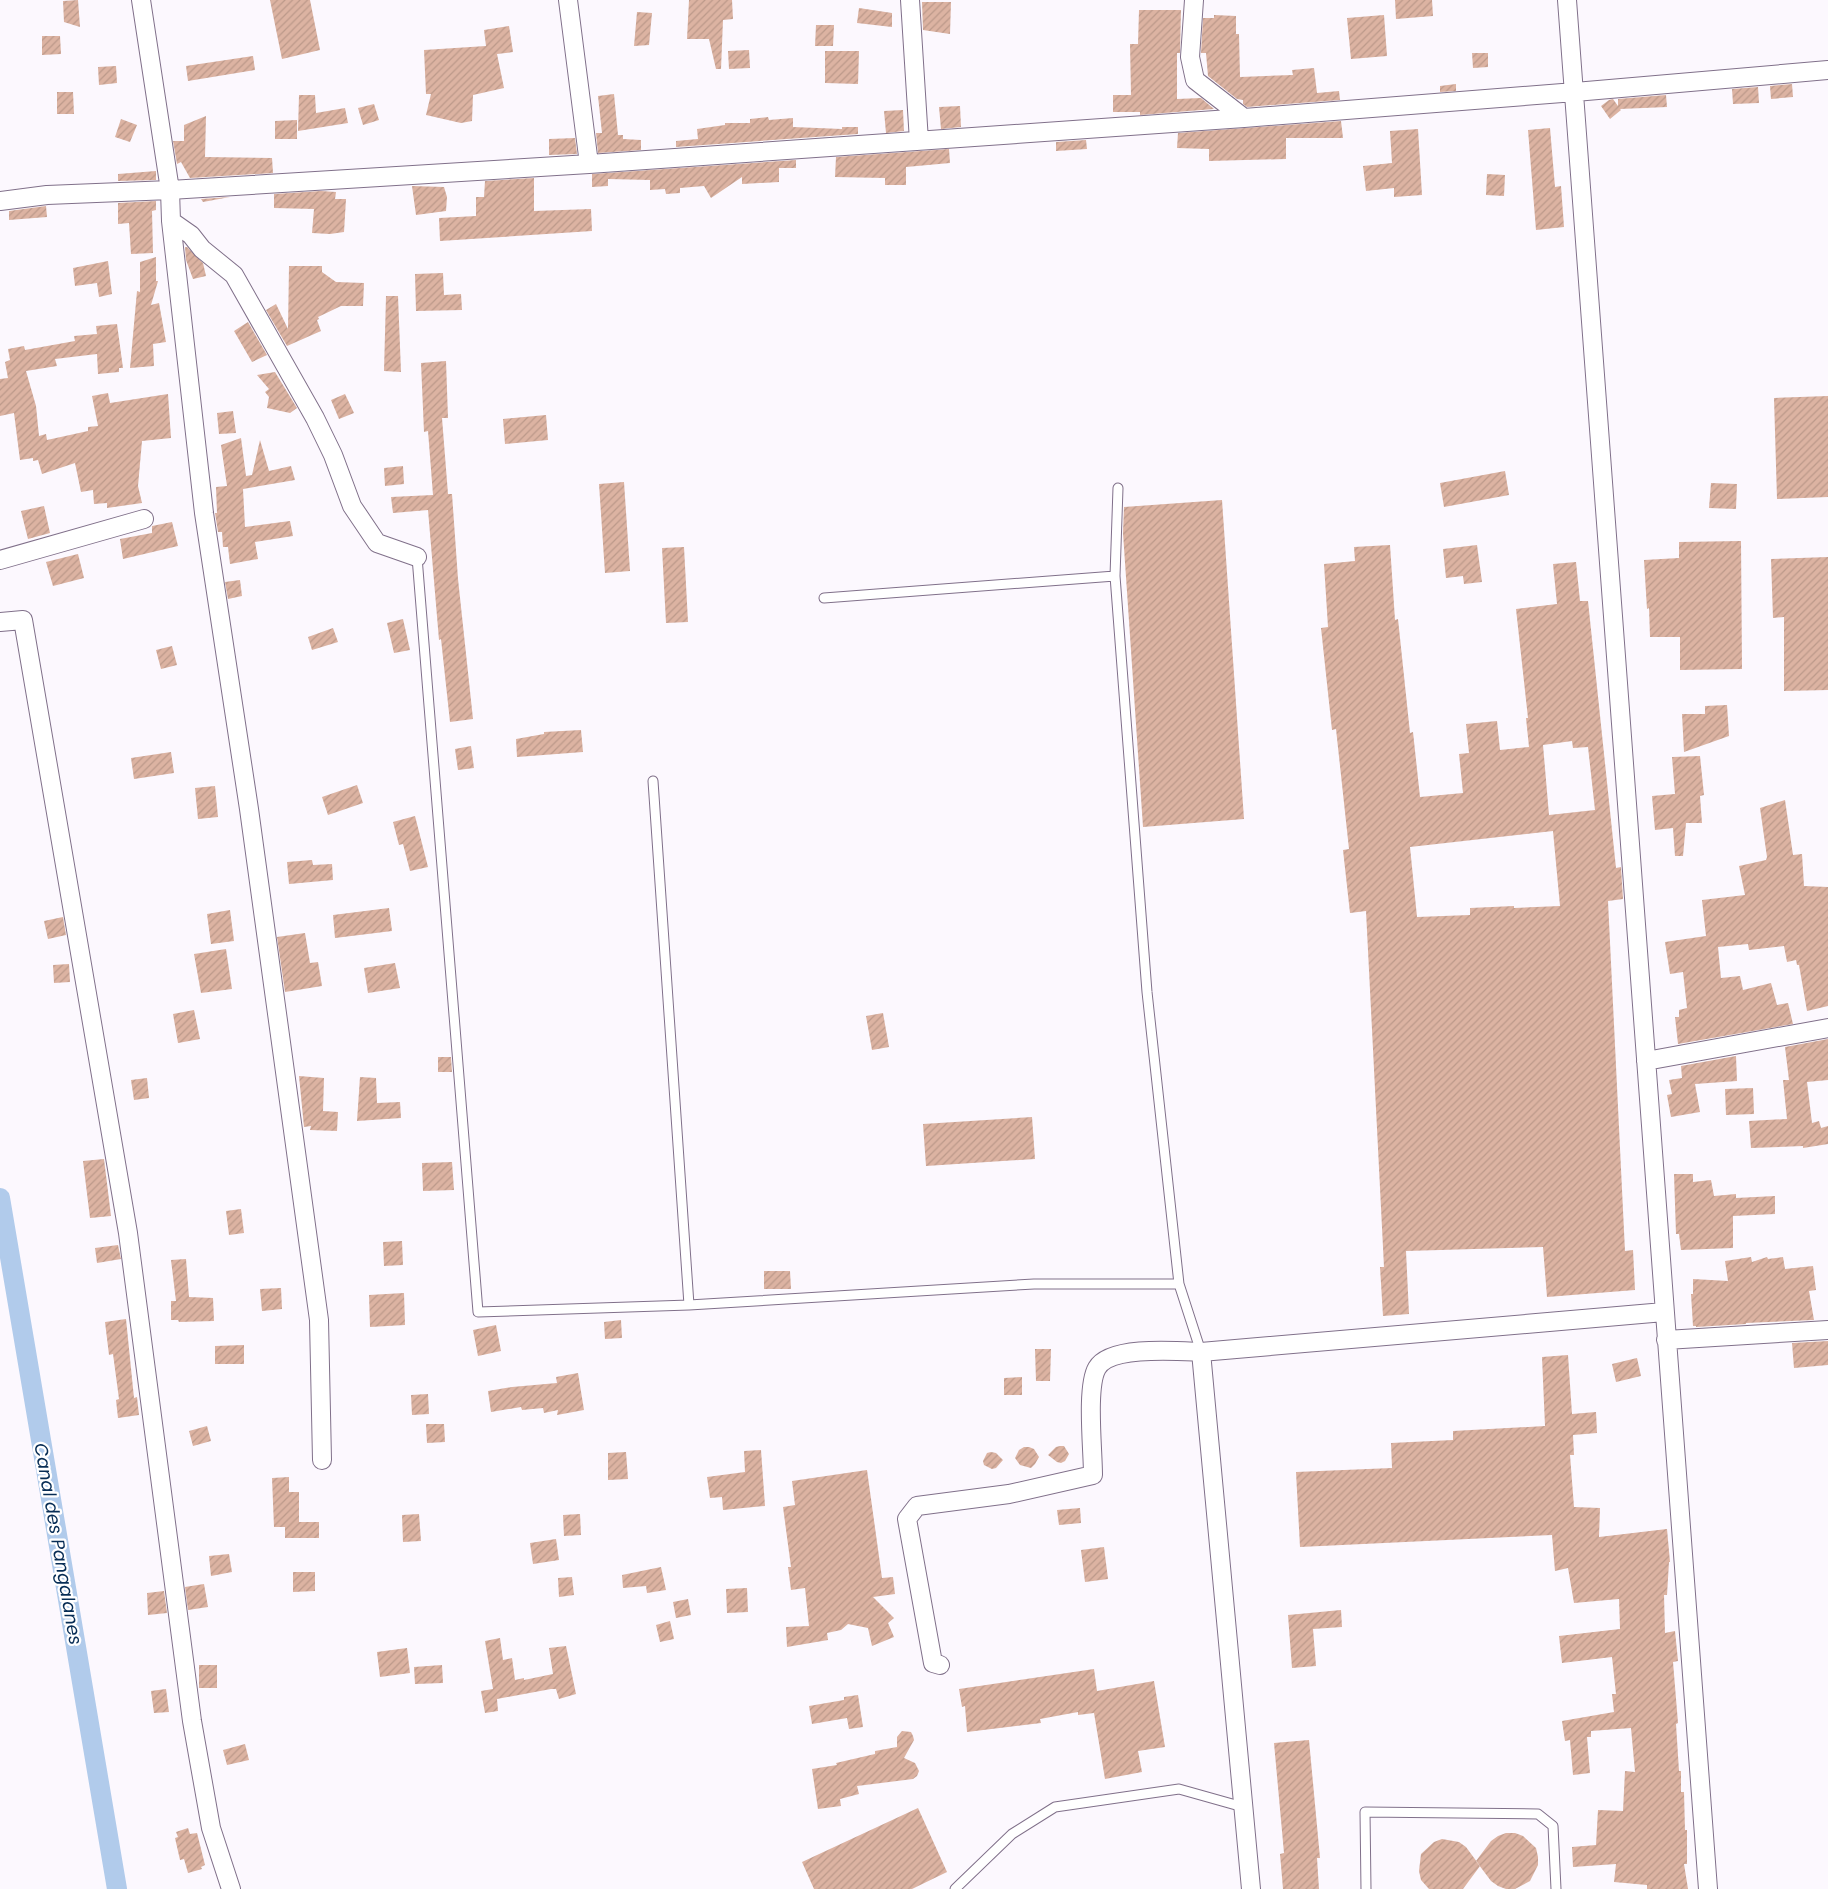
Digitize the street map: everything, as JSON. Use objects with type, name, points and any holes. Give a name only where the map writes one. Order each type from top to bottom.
[{"type":"street","points":[[141,0],[170,190],[171,221],[204,513],[249,809],[319,1320],[322,1460]]},
{"type":"street","points":[[568,0],[589,164]]},
{"type":"street","points":[[910,0],[919,141]]},
{"type":"street","points":[[1194,0],[1190,57],[1195,80],[1244,118]]},
{"type":"street","points":[[1567,0],[1708,1889]]},
{"type":"street","points":[[0,202],[47,195],[170,190],[589,164],[1244,118],[1828,70]]},
{"type":"street","points":[[171,221],[191,235],[202,249],[234,275],[315,418],[333,455],[352,506],[377,543],[417,557]]},
{"type":"street","points":[[0,560],[144,519]]},
{"type":"street","points":[[0,622],[22,620],[128,1233],[192,1721],[211,1828],[231,1889]]},
{"type":"street","points":[[1646,1061],[1828,1028]]},
{"type":"street","points":[[940,1665],[933,1663],[907,1519],[917,1506],[1009,1494],[1094,1475],[1090,1387],[1097,1366],[1110,1358],[1129,1352],[1165,1350],[1201,1352],[1664,1312]]},
{"type":"street","points":[[1666,1340],[1828,1330]]},
{"type":"street","points":[[1201,1352],[1251,1889]]},
{"type":"lane","points":[[1118,488],[1115,576],[1147,992],[1179,1284],[1201,1352]]},
{"type":"lane","points":[[417,557],[478,1312],[689,1305],[1034,1284],[1179,1284]]},
{"type":"lane","points":[[824,598],[1115,576]]},
{"type":"lane","points":[[653,781],[689,1305]]},
{"type":"lane","points":[[955,1889],[1012,1834],[1055,1807],[1179,1789],[1243,1807]]},
{"type":"lane","points":[[1366,1889],[1365,1812],[1538,1814],[1553,1826],[1556,1889]]},
{"type":"building","points":[[78,0],[80,27],[64,22],[63,1]]},
{"type":"building","points":[[270,0],[310,0],[320,50],[282,59]]},
{"type":"building","points":[[689,0],[732,0],[733,19],[723,20],[721,69],[716,69],[709,39],[687,39]]},
{"type":"building","points":[[1395,0],[1432,0],[1433,16],[1396,19]]},
{"type":"building","points":[[922,2],[951,2],[950,34],[923,30]]},
{"type":"building","points":[[859,8],[892,13],[892,27],[857,23]]},
{"type":"building","points":[[1139,10],[1181,10],[1180,53],[1177,53],[1177,99],[1201,98],[1214,109],[1140,115],[1140,112],[1113,112],[1113,95],[1131,95],[1130,44],[1138,44]]},
{"type":"building","points":[[637,12],[652,13],[649,45],[634,46]]},
{"type":"building","points":[[1214,15],[1236,16],[1236,34],[1239,34],[1240,77],[1293,75],[1292,70],[1314,68],[1317,93],[1339,91],[1340,100],[1247,107],[1243,104],[1243,100],[1237,99],[1208,76],[1206,53],[1201,53],[1203,18],[1214,18]]},
{"type":"building","points":[[1384,15],[1387,56],[1351,59],[1347,18]]},
{"type":"building","points":[[816,25],[834,25],[833,46],[815,46]]},
{"type":"building","points":[[509,26],[513,52],[497,54],[504,88],[473,95],[472,121],[461,123],[426,115],[431,94],[426,94],[424,50],[486,46],[484,30]]},
{"type":"building","points":[[42,36],[60,36],[61,54],[42,55]]},
{"type":"building","points":[[749,50],[750,68],[729,69],[728,51]]},
{"type":"building","points":[[825,51],[859,51],[858,84],[825,83]]},
{"type":"building","points":[[1472,53],[1488,53],[1488,67],[1473,68]]},
{"type":"building","points":[[253,56],[255,70],[188,81],[186,66]]},
{"type":"building","points":[[116,66],[117,83],[99,85],[98,67]]},
{"type":"building","points":[[1456,84],[1456,91],[1440,92],[1440,86]]},
{"type":"building","points":[[1792,84],[1793,97],[1771,99],[1770,86]]},
{"type":"building","points":[[1758,87],[1759,103],[1733,104],[1732,89]]},
{"type":"building","points":[[57,92],[73,92],[74,114],[57,114]]},
{"type":"building","points":[[614,94],[618,135],[623,135],[623,139],[641,140],[641,150],[598,153],[596,133],[602,133],[598,96]]},
{"type":"building","points":[[299,95],[315,95],[316,113],[345,108],[348,123],[298,131]]},
{"type":"building","points":[[1666,95],[1667,107],[1620,109],[1610,119],[1601,106],[1613,99],[1618,106],[1618,99]]},
{"type":"building","points":[[374,104],[379,120],[363,125],[358,108]]},
{"type":"building","points":[[960,106],[961,127],[941,129],[939,107]]},
{"type":"building","points":[[903,110],[904,131],[886,133],[884,111]]},
{"type":"building","points":[[206,116],[205,157],[272,158],[273,173],[190,178],[181,162],[177,164],[173,141],[184,141],[184,125]]},
{"type":"building","points":[[768,117],[769,120],[793,118],[793,127],[842,129],[842,127],[858,127],[858,134],[676,147],[676,141],[698,139],[697,129],[725,125],[725,123],[750,123],[750,119]]},
{"type":"building","points":[[121,119],[137,125],[130,142],[115,137]]},
{"type":"building","points":[[297,120],[297,139],[275,139],[275,121]]},
{"type":"building","points":[[1341,121],[1343,138],[1286,138],[1286,159],[1209,161],[1209,149],[1177,148],[1178,133]]},
{"type":"building","points":[[1550,128],[1555,187],[1561,186],[1564,227],[1536,230],[1528,130]]},
{"type":"building","points":[[1418,129],[1422,195],[1394,197],[1394,188],[1366,191],[1363,166],[1392,163],[1390,131]]},
{"type":"building","points":[[575,138],[577,154],[549,155],[549,139]]},
{"type":"building","points":[[1086,140],[1087,149],[1056,151],[1056,142]]},
{"type":"building","points":[[949,149],[950,163],[906,167],[906,185],[885,185],[885,178],[835,177],[836,157]]},
{"type":"building","points":[[796,160],[796,168],[779,168],[779,182],[742,184],[742,177],[711,198],[704,186],[680,188],[680,193],[666,194],[665,189],[650,190],[650,180],[608,179],[608,186],[592,187],[592,174]]},
{"type":"building","points":[[156,171],[156,180],[118,181],[118,174]]},
{"type":"building","points":[[1487,174],[1505,175],[1504,196],[1486,195]]},
{"type":"building","points":[[534,178],[534,211],[591,209],[592,231],[440,241],[439,218],[476,216],[476,197],[484,197],[485,181]]},
{"type":"building","points":[[412,186],[444,187],[447,197],[446,211],[416,215]]},
{"type":"building","points":[[336,192],[335,199],[346,199],[344,232],[330,234],[312,233],[314,209],[274,208],[274,194]]},
{"type":"building","points":[[230,197],[203,202],[201,199]]},
{"type":"building","points":[[156,201],[156,210],[152,211],[153,253],[131,254],[129,223],[118,224],[118,203]]},
{"type":"building","points":[[46,206],[47,217],[9,220],[9,211]]},
{"type":"building","points":[[185,247],[203,263],[206,276],[193,279],[186,260]]},
{"type":"building","points":[[156,257],[156,281],[158,281],[151,305],[159,303],[166,342],[153,344],[154,366],[130,368],[137,291],[140,292],[140,262]]},
{"type":"building","points":[[108,261],[112,294],[99,297],[97,283],[75,286],[73,268]]},
{"type":"building","points":[[289,266],[322,266],[322,272],[336,282],[364,283],[363,306],[341,306],[318,317],[319,319],[317,320],[321,331],[287,346],[266,310],[276,304],[288,329]]},
{"type":"building","points":[[443,273],[444,295],[461,294],[462,310],[416,311],[415,274]]},
{"type":"building","points":[[386,296],[398,296],[401,372],[384,371]]},
{"type":"building","points":[[248,322],[267,355],[252,362],[234,331]]},
{"type":"building","points":[[117,324],[123,368],[119,368],[119,372],[98,374],[97,354],[55,359],[57,366],[26,371],[36,406],[39,436],[46,434],[47,440],[88,431],[88,427],[98,426],[92,396],[108,393],[110,403],[168,394],[171,438],[142,441],[138,486],[142,503],[107,508],[107,503],[94,504],[93,490],[81,492],[75,463],[42,474],[38,460],[33,461],[33,458],[20,460],[14,413],[0,416],[0,379],[8,378],[5,362],[10,360],[8,349],[24,346],[25,350],[75,341],[74,336],[97,334],[96,326]]},
{"type":"building","points":[[446,361],[448,418],[442,418],[448,494],[452,494],[458,579],[473,719],[450,722],[441,639],[439,640],[428,510],[393,513],[391,497],[433,495],[428,431],[424,432],[421,363]]},
{"type":"building","points":[[275,372],[297,408],[290,413],[267,408],[269,397],[265,392],[269,389],[257,375]]},
{"type":"building","points":[[345,394],[354,413],[339,419],[331,400]]},
{"type":"building","points":[[1828,396],[1828,497],[1777,499],[1774,398]]},
{"type":"building","points":[[233,411],[236,433],[219,434],[217,413]]},
{"type":"building","points":[[546,415],[548,440],[505,444],[503,419]]},
{"type":"building","points":[[241,438],[246,476],[252,475],[260,440],[269,471],[291,466],[295,480],[243,489],[245,527],[290,521],[293,536],[255,542],[258,559],[230,564],[228,547],[223,547],[222,532],[218,532],[215,513],[217,513],[216,487],[227,486],[221,445]]},
{"type":"building","points":[[403,466],[404,484],[385,486],[384,468]]},
{"type":"building","points":[[1505,471],[1509,495],[1444,507],[1440,483]]},
{"type":"building","points":[[624,482],[630,571],[605,573],[599,484]]},
{"type":"building","points":[[1711,483],[1737,484],[1736,509],[1709,508]]},
{"type":"building","points":[[1222,500],[1244,819],[1143,827],[1123,533],[1124,507]]},
{"type":"building","points":[[44,506],[50,533],[28,539],[21,511]]},
{"type":"building","points":[[172,522],[178,546],[123,559],[120,539],[152,533],[152,526]]},
{"type":"building","points":[[1741,541],[1742,669],[1680,670],[1680,637],[1650,637],[1644,560],[1679,558],[1679,542]]},
{"type":"building","points":[[1390,545],[1395,620],[1398,619],[1410,733],[1413,732],[1420,797],[1463,793],[1459,754],[1469,753],[1466,724],[1497,721],[1500,750],[1529,747],[1526,718],[1528,718],[1516,609],[1557,604],[1553,564],[1576,562],[1580,601],[1588,601],[1616,868],[1621,867],[1623,899],[1608,901],[1625,1251],[1633,1250],[1635,1290],[1547,1297],[1543,1247],[1406,1251],[1409,1314],[1383,1316],[1380,1267],[1384,1267],[1366,911],[1350,913],[1343,850],[1349,849],[1336,729],[1332,730],[1321,628],[1328,627],[1324,564],[1355,561],[1354,547]],"holes":[[[1572,741],[1573,748],[1588,747],[1595,810],[1549,815],[1543,745]],[[1553,831],[1560,906],[1470,908],[1470,915],[1417,917],[1410,847]]]},
{"type":"building","points":[[1477,545],[1482,582],[1464,584],[1463,576],[1446,578],[1443,549]]},
{"type":"building","points":[[684,547],[688,622],[666,623],[662,548]]},
{"type":"building","points":[[78,554],[84,578],[53,586],[46,562]]},
{"type":"building","points":[[1828,557],[1828,690],[1784,691],[1784,617],[1773,618],[1771,559]]},
{"type":"building","points":[[240,580],[242,596],[228,599],[225,582]]},
{"type":"building","points":[[403,619],[410,650],[394,653],[387,623]]},
{"type":"building","points":[[333,628],[338,642],[312,650],[308,637]]},
{"type":"building","points":[[172,646],[177,665],[161,669],[156,650]]},
{"type":"building","points":[[1727,705],[1729,736],[1684,752],[1682,714],[1705,714],[1705,706]]},
{"type":"building","points":[[581,730],[583,752],[517,757],[516,739],[544,734],[544,732]]},
{"type":"building","points":[[471,746],[474,768],[458,770],[455,749]]},
{"type":"building","points":[[171,752],[174,773],[134,779],[131,758]]},
{"type":"building","points":[[1700,756],[1704,795],[1700,796],[1702,823],[1686,823],[1683,856],[1675,856],[1673,828],[1655,830],[1652,796],[1675,794],[1672,757]]},
{"type":"building","points":[[357,785],[363,803],[328,815],[322,797]]},
{"type":"building","points":[[215,786],[218,817],[198,819],[195,788]]},
{"type":"building","points":[[1785,800],[1793,855],[1802,854],[1804,886],[1828,887],[1828,1006],[1807,1011],[1799,965],[1797,965],[1796,960],[1787,962],[1784,946],[1749,950],[1748,944],[1718,947],[1721,978],[1740,976],[1743,990],[1771,983],[1777,1005],[1788,1003],[1793,1024],[1678,1044],[1675,1017],[1679,1017],[1679,1010],[1687,1008],[1683,972],[1670,974],[1665,942],[1706,936],[1702,900],[1745,895],[1739,866],[1766,860],[1767,857],[1760,808]]},
{"type":"building","points":[[415,816],[428,867],[410,871],[403,844],[399,845],[393,822]]},
{"type":"building","points":[[312,860],[313,865],[332,864],[333,880],[289,884],[287,862]]},
{"type":"building","points":[[389,908],[392,931],[335,938],[333,915]]},
{"type":"building","points":[[230,910],[234,941],[211,944],[207,914]]},
{"type":"building","points":[[63,917],[66,935],[48,939],[44,921]]},
{"type":"building","points":[[305,933],[310,963],[318,962],[322,986],[285,992],[277,937]]},
{"type":"building","points":[[226,949],[232,989],[201,993],[194,954]]},
{"type":"building","points":[[395,963],[400,988],[368,993],[364,968]]},
{"type":"building","points":[[69,964],[70,982],[54,983],[53,965]]},
{"type":"building","points":[[194,1010],[200,1039],[178,1043],[173,1014]]},
{"type":"building","points":[[883,1013],[889,1047],[872,1050],[866,1016]]},
{"type":"building","points":[[1828,1039],[1828,1080],[1807,1082],[1812,1123],[1819,1121],[1821,1128],[1828,1126],[1828,1144],[1803,1148],[1803,1146],[1751,1148],[1749,1121],[1787,1119],[1783,1080],[1789,1080],[1785,1047]]},
{"type":"building","points":[[1736,1056],[1737,1081],[1695,1084],[1700,1112],[1671,1117],[1667,1095],[1672,1094],[1669,1080],[1682,1078],[1681,1066]]},
{"type":"building","points":[[438,1057],[451,1057],[452,1072],[438,1072]]},
{"type":"building","points":[[299,1076],[324,1078],[323,1111],[338,1112],[337,1131],[310,1130],[311,1126],[304,1127]]},
{"type":"building","points":[[360,1077],[376,1078],[377,1103],[400,1102],[401,1118],[357,1121]]},
{"type":"building","points":[[147,1078],[149,1098],[134,1100],[131,1080]]},
{"type":"building","points":[[1753,1088],[1754,1114],[1726,1115],[1725,1089]]},
{"type":"building","points":[[1032,1117],[1035,1159],[926,1166],[923,1124]]},
{"type":"building","points":[[104,1159],[111,1216],[90,1218],[83,1161]]},
{"type":"building","points":[[452,1162],[454,1190],[423,1191],[422,1163]]},
{"type":"building","points":[[1674,1174],[1693,1174],[1693,1182],[1711,1180],[1714,1196],[1736,1194],[1736,1198],[1775,1196],[1775,1214],[1733,1216],[1733,1248],[1681,1250],[1679,1234],[1676,1234]]},
{"type":"building","points":[[241,1209],[244,1233],[229,1235],[226,1211]]},
{"type":"building","points":[[402,1241],[403,1265],[384,1266],[383,1242]]},
{"type":"building","points":[[118,1245],[121,1259],[97,1263],[95,1248]]},
{"type":"building","points":[[1751,1257],[1752,1262],[1767,1257],[1768,1259],[1783,1257],[1785,1269],[1813,1266],[1816,1290],[1809,1291],[1814,1320],[1693,1326],[1691,1294],[1693,1294],[1693,1279],[1728,1281],[1725,1261]]},
{"type":"building","points":[[186,1259],[189,1297],[213,1298],[214,1321],[179,1322],[178,1320],[171,1320],[171,1301],[176,1301],[171,1260]]},
{"type":"building","points":[[764,1271],[790,1271],[791,1289],[764,1289]]},
{"type":"building","points":[[281,1288],[282,1309],[262,1311],[260,1289]]},
{"type":"building","points":[[404,1293],[405,1325],[370,1327],[369,1295]]},
{"type":"building","points":[[126,1319],[134,1398],[137,1397],[139,1415],[118,1418],[116,1400],[119,1399],[113,1354],[109,1355],[105,1322]]},
{"type":"building","points":[[621,1320],[622,1338],[605,1339],[604,1322]]},
{"type":"building","points":[[496,1325],[501,1351],[478,1356],[473,1330]]},
{"type":"building","points":[[1828,1341],[1828,1365],[1794,1368],[1792,1343]]},
{"type":"building","points":[[244,1345],[244,1364],[215,1364],[215,1346]]},
{"type":"building","points":[[1035,1349],[1051,1349],[1050,1381],[1036,1381]]},
{"type":"building","points":[[1568,1355],[1572,1414],[1596,1412],[1597,1433],[1573,1435],[1574,1455],[1570,1455],[1574,1507],[1600,1508],[1599,1537],[1667,1529],[1670,1562],[1667,1595],[1664,1595],[1665,1633],[1675,1631],[1678,1661],[1673,1662],[1678,1723],[1676,1724],[1679,1771],[1681,1771],[1681,1792],[1684,1792],[1685,1830],[1687,1830],[1687,1864],[1684,1864],[1688,1889],[1647,1889],[1647,1885],[1614,1882],[1616,1864],[1573,1867],[1572,1847],[1596,1845],[1598,1810],[1623,1811],[1625,1771],[1635,1772],[1631,1728],[1591,1731],[1591,1737],[1587,1737],[1590,1773],[1573,1775],[1570,1740],[1565,1741],[1562,1721],[1614,1712],[1612,1694],[1616,1694],[1612,1657],[1562,1663],[1559,1636],[1620,1629],[1619,1599],[1574,1603],[1568,1568],[1555,1571],[1552,1535],[1300,1547],[1296,1472],[1392,1468],[1391,1443],[1453,1440],[1453,1431],[1545,1426],[1542,1357]]},
{"type":"building","points":[[1637,1358],[1641,1376],[1616,1382],[1612,1364]]},
{"type":"building","points":[[578,1373],[584,1410],[557,1415],[558,1410],[544,1413],[543,1408],[522,1410],[521,1407],[491,1412],[488,1391],[557,1383],[556,1377]]},
{"type":"building","points":[[1022,1377],[1022,1395],[1004,1395],[1004,1378]]},
{"type":"building","points":[[428,1394],[429,1414],[412,1415],[411,1395]]},
{"type":"building","points":[[426,1424],[444,1424],[445,1442],[427,1443]]},
{"type":"building","points":[[207,1426],[211,1441],[193,1446],[189,1431]]},
{"type":"building","points":[[1064,1446],[1069,1454],[1065,1461],[1061,1463],[1048,1455],[1056,1447]]},
{"type":"building","points":[[1024,1447],[1034,1449],[1039,1457],[1031,1468],[1020,1465],[1015,1458],[1019,1450]]},
{"type":"building","points":[[761,1450],[765,1506],[723,1510],[722,1497],[710,1498],[707,1477],[745,1472],[744,1451]]},
{"type":"building","points":[[626,1452],[628,1479],[608,1480],[608,1453]]},
{"type":"building","points":[[987,1453],[996,1453],[1003,1460],[996,1468],[992,1469],[984,1465],[983,1461]]},
{"type":"building","points":[[867,1470],[882,1578],[893,1577],[895,1594],[873,1597],[894,1618],[888,1623],[894,1637],[872,1646],[868,1628],[848,1624],[841,1630],[827,1633],[828,1640],[787,1647],[786,1627],[809,1626],[805,1588],[791,1590],[788,1567],[791,1567],[783,1507],[795,1505],[792,1481]]},
{"type":"building","points":[[289,1477],[289,1492],[299,1492],[299,1522],[319,1522],[319,1538],[285,1538],[285,1527],[274,1527],[272,1478]]},
{"type":"building","points":[[1080,1508],[1081,1523],[1059,1525],[1057,1510]]},
{"type":"building","points":[[419,1514],[421,1541],[403,1542],[402,1515]]},
{"type":"building","points":[[580,1514],[581,1535],[564,1536],[563,1515]]},
{"type":"building","points":[[556,1539],[559,1560],[533,1564],[530,1543]]},
{"type":"building","points":[[1104,1547],[1108,1579],[1085,1582],[1081,1550]]},
{"type":"building","points":[[229,1554],[232,1572],[211,1576],[209,1556]]},
{"type":"building","points":[[661,1567],[666,1590],[647,1593],[646,1586],[623,1588],[622,1575]]},
{"type":"building","points":[[293,1572],[315,1572],[315,1591],[293,1592]]},
{"type":"building","points":[[572,1577],[574,1595],[559,1597],[558,1578]]},
{"type":"building","points":[[204,1584],[208,1607],[188,1610],[185,1587]]},
{"type":"building","points":[[747,1588],[748,1612],[727,1613],[726,1589]]},
{"type":"building","points":[[164,1591],[167,1613],[148,1615],[147,1593]]},
{"type":"building","points":[[688,1599],[691,1615],[676,1618],[673,1602]]},
{"type":"building","points":[[1341,1610],[1342,1627],[1313,1629],[1316,1666],[1292,1668],[1288,1615]]},
{"type":"building","points":[[670,1621],[674,1639],[660,1642],[656,1625]]},
{"type":"building","points":[[500,1638],[503,1660],[512,1658],[515,1680],[553,1674],[549,1648],[566,1646],[576,1694],[559,1699],[556,1689],[551,1689],[497,1699],[498,1711],[485,1713],[481,1691],[493,1689],[485,1641]]},
{"type":"building","points":[[407,1648],[410,1673],[380,1677],[377,1652]]},
{"type":"building","points":[[199,1665],[217,1665],[217,1688],[199,1688]]},
{"type":"building","points":[[442,1665],[443,1683],[415,1684],[414,1667]]},
{"type":"building","points":[[1094,1669],[1097,1691],[1154,1681],[1165,1747],[1138,1751],[1142,1772],[1105,1779],[1094,1713],[1078,1715],[1078,1712],[1040,1719],[1041,1723],[967,1732],[965,1706],[962,1707],[959,1689]]},
{"type":"building","points":[[166,1689],[169,1712],[154,1713],[151,1691]]},
{"type":"building","points":[[858,1695],[863,1727],[849,1729],[847,1718],[812,1724],[809,1706],[844,1700],[844,1697]]},
{"type":"building","points":[[902,1731],[911,1732],[913,1736],[914,1740],[904,1758],[915,1763],[919,1771],[917,1776],[913,1779],[857,1786],[859,1794],[840,1799],[841,1806],[818,1809],[812,1769],[837,1765],[836,1763],[875,1754],[875,1751],[897,1747],[897,1737]]},
{"type":"building","points":[[1309,1740],[1320,1858],[1317,1858],[1319,1889],[1283,1889],[1280,1854],[1284,1853],[1274,1743]]},
{"type":"building","points":[[245,1744],[249,1760],[227,1765],[223,1750]]},
{"type":"building","points":[[918,1808],[947,1872],[912,1889],[814,1889],[802,1862]]},
{"type":"building","points":[[188,1828],[190,1834],[197,1833],[205,1865],[201,1867],[202,1869],[188,1873],[184,1859],[180,1860],[175,1838],[178,1837],[176,1832]]},
{"type":"building","points":[[1506,1833],[1515,1833],[1523,1836],[1536,1848],[1538,1857],[1538,1865],[1530,1881],[1515,1889],[1506,1889],[1491,1881],[1476,1861],[1491,1841]]},
{"type":"building","points":[[1442,1839],[1459,1842],[1466,1847],[1480,1866],[1463,1889],[1429,1889],[1421,1880],[1419,1871],[1421,1854],[1434,1842]]},
{"type":"waterway","name":"Canal des Pangalanes","points":[[0,1198],[117,1889]]}]
